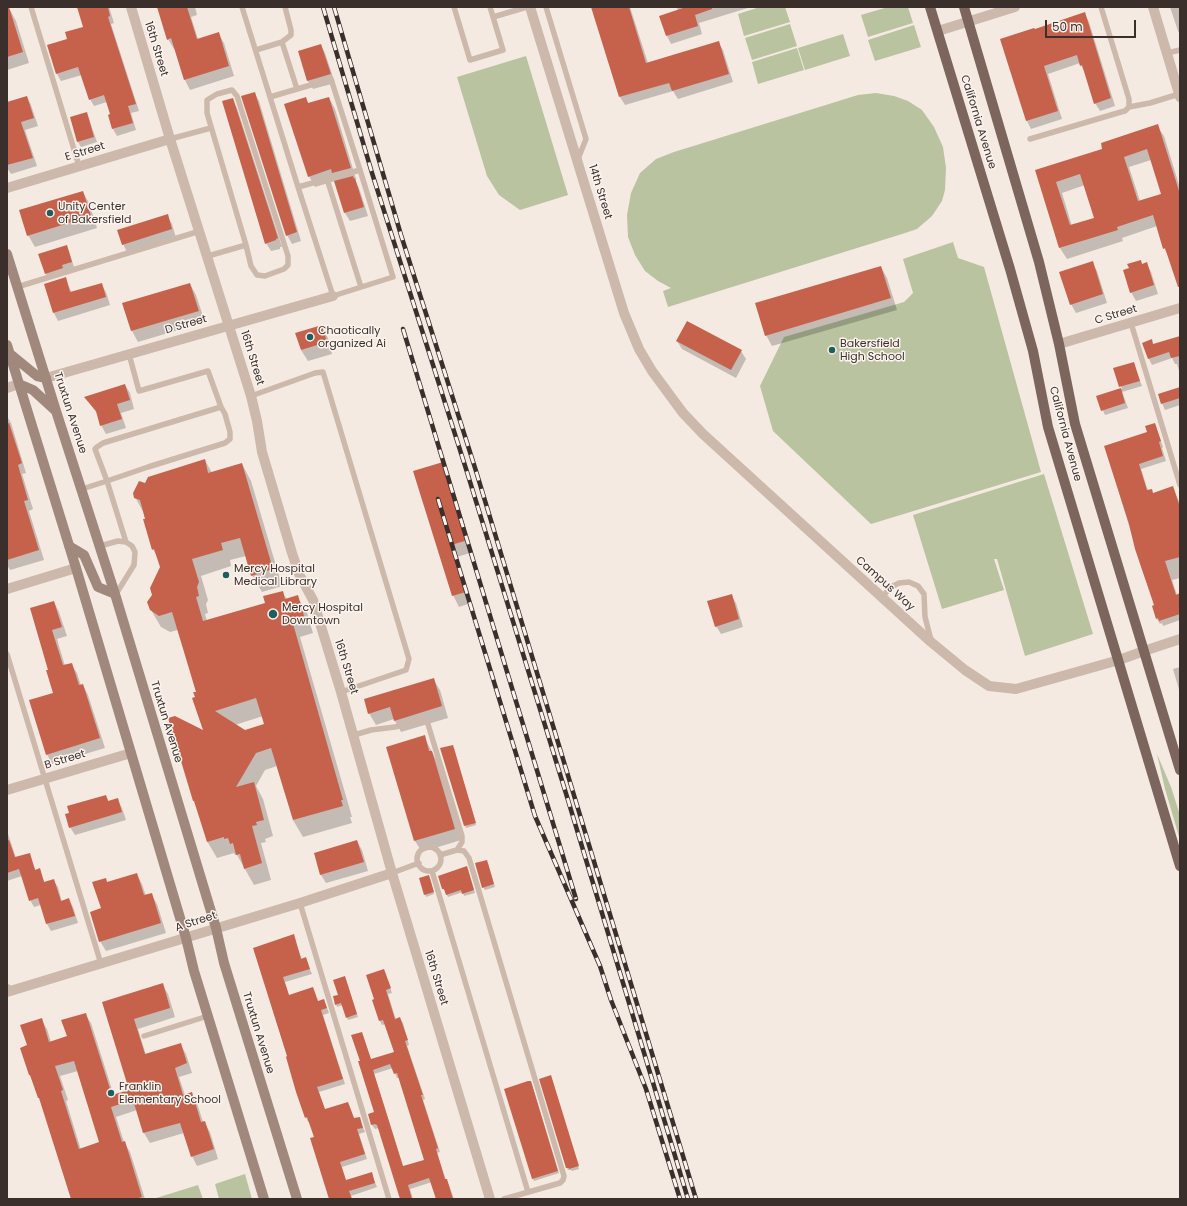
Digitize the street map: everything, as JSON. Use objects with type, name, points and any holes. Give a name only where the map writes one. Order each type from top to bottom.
[{"type":"main road","name":"California Avenue","points":[[930,7],[1010,269],[1033,351],[1048,428],[1180,866]]},
{"type":"main road","name":"California Avenue","points":[[964,7],[1039,262],[1059,344],[1075,424],[1180,770]]},
{"type":"main road","name":"Truxtun Avenue","points":[[7,254],[56,411],[116,594],[216,928],[224,963],[297,1199]]},
{"type":"main road","points":[[8,349],[38,376],[46,378]]},
{"type":"main road","points":[[8,349],[76,568],[208,1016],[264,1199]]},
{"type":"main road","points":[[19,384],[33,390],[56,411]]},
{"type":"main road","points":[[69,546],[84,555],[98,587],[116,594]]},
{"type":"street","name":"16th Street","points":[[131,7],[170,139],[251,396],[257,420],[262,452],[292,553],[299,574],[314,600],[392,873],[490,1199]]},
{"type":"street","name":"14th Street","points":[[529,7],[578,160],[624,313],[639,349],[657,379]]},
{"type":"street","points":[[938,31],[1015,7]]},
{"type":"street","points":[[1153,7],[1180,96]]},
{"type":"street","name":"E Street","points":[[7,188],[170,139]]},
{"type":"street","name":"D Street","points":[[46,378],[333,296]]},
{"type":"street","name":"C Street","points":[[1059,344],[1180,308]]},
{"type":"street","name":"Campus Way","points":[[657,379],[683,413],[703,434],[931,642],[965,670],[989,686],[1016,689],[1119,660],[1144,651]]},
{"type":"street","points":[[7,388],[19,384]]},
{"type":"street","points":[[7,589],[76,568]]},
{"type":"street","points":[[1144,651],[1180,639]]},
{"type":"street","name":"B Street","points":[[7,790],[131,753]]},
{"type":"street","name":"A Street","points":[[7,991],[186,938],[392,873]]},
{"type":"lane","points":[[31,7],[79,166]]},
{"type":"lane","points":[[242,7],[256,50],[270,97],[298,187],[333,296],[393,278],[332,79],[270,97]]},
{"type":"lane","points":[[256,50],[282,42],[291,35],[285,7]]},
{"type":"lane","points":[[454,7],[470,60],[503,50],[490,7]]},
{"type":"lane","points":[[493,17],[529,7]]},
{"type":"lane","points":[[546,7],[586,139],[578,160]]},
{"type":"lane","points":[[1101,7],[1129,99],[1129,107]]},
{"type":"lane","points":[[282,42],[297,89]]},
{"type":"lane","points":[[1167,53],[1180,50]]},
{"type":"lane","points":[[232,90],[237,96],[288,256],[288,265],[284,269],[265,276],[257,275],[251,266],[246,245],[206,112],[207,100],[217,94],[232,90]]},
{"type":"lane","points":[[1030,139],[1125,111],[1129,107],[1180,96]]},
{"type":"lane","points":[[170,139],[211,128]]},
{"type":"lane","points":[[298,187],[360,170]]},
{"type":"lane","points":[[327,179],[361,288]]},
{"type":"lane","points":[[17,286],[200,231]]},
{"type":"lane","points":[[208,256],[246,245]]},
{"type":"lane","points":[[1131,323],[1180,485]]},
{"type":"lane","points":[[82,489],[225,443],[230,439],[230,432],[208,371],[139,391],[129,354]]},
{"type":"lane","points":[[251,396],[315,373],[323,372],[409,659],[406,670],[341,692]]},
{"type":"lane","points":[[126,542],[107,481],[95,449],[103,443],[221,407]]},
{"type":"lane","points":[[100,546],[118,541],[126,542],[132,546],[135,552],[134,565],[116,594]]},
{"type":"lane","points":[[882,597],[891,587],[899,582],[909,582],[918,586],[924,594],[925,617],[931,642]]},
{"type":"lane","points":[[7,654],[100,964]]},
{"type":"lane","points":[[354,736],[371,730],[395,727],[424,719],[427,721],[462,836],[462,842],[457,850]]},
{"type":"lane","points":[[426,848],[434,849],[440,855],[440,864],[435,870],[425,870],[421,868],[418,857],[426,848]]},
{"type":"lane","points":[[440,855],[457,850],[464,851],[469,858],[564,1176],[563,1180],[560,1182],[504,1199]]},
{"type":"lane","points":[[392,873],[419,863]]},
{"type":"lane","points":[[432,871],[528,1192]]},
{"type":"lane","points":[[300,903],[389,1199]]},
{"type":"lane","points":[[144,1036],[208,1016]]},
{"type":"green space","points":[[760,7],[785,7],[790,22],[744,36],[738,14]]},
{"type":"green space","points":[[888,7],[908,7],[913,23],[868,37],[861,15]]},
{"type":"green space","points":[[790,24],[797,46],[752,60],[745,38]]},
{"type":"green space","points":[[914,25],[921,47],[875,61],[868,40]]},
{"type":"green space","points":[[843,34],[850,56],[805,70],[798,48]]},
{"type":"green space","points":[[797,48],[804,70],[758,84],[752,62]]},
{"type":"green space","points":[[526,56],[568,195],[520,210],[499,195],[487,176],[457,77]]},
{"type":"green space","points":[[876,93],[894,96],[908,101],[922,110],[934,127],[943,147],[946,168],[945,190],[942,201],[932,216],[917,229],[668,307],[663,291],[671,288],[658,281],[645,271],[635,255],[628,237],[627,215],[631,193],[640,173],[656,159],[674,152],[858,95]]},
{"type":"green space","points":[[953,242],[958,258],[984,267],[1041,472],[871,524],[773,431],[760,386],[784,337],[904,302],[913,293],[903,259]]},
{"type":"green space","points":[[1044,474],[1093,634],[1025,656],[997,559],[994,559],[1004,590],[942,609],[913,515]]},
{"type":"green space","points":[[1157,754],[1171,787],[1180,815],[1180,840],[1165,789]]},
{"type":"green space","points":[[245,1174],[252,1199],[219,1199],[215,1184]]},
{"type":"green space","points":[[198,1185],[203,1199],[153,1199]]},
{"type":"building","points":[[7,7],[9,7],[23,52],[7,57]]},
{"type":"building","points":[[77,7],[108,7],[110,16],[108,17],[136,104],[128,106],[133,123],[112,129],[108,115],[110,114],[104,95],[89,100],[78,67],[56,74],[47,45],[67,39],[65,32],[83,27]]},
{"type":"building","points":[[157,7],[187,7],[197,39],[219,32],[229,66],[184,80],[171,38],[167,40]]},
{"type":"building","points":[[591,7],[629,7],[646,63],[719,41],[729,74],[672,91],[669,83],[619,97]]},
{"type":"building","points":[[686,7],[712,7],[712,9],[695,15],[698,26],[666,36],[659,16]]},
{"type":"building","points":[[1085,12],[1111,98],[1094,104],[1082,65],[1080,66],[1077,55],[1044,66],[1058,111],[1026,121],[1000,39]]},
{"type":"building","points":[[321,44],[331,74],[307,81],[298,51]]},
{"type":"building","points":[[255,92],[297,232],[286,236],[241,96]]},
{"type":"building","points":[[27,96],[34,118],[21,122],[33,158],[7,165],[7,102]]},
{"type":"building","points":[[306,97],[308,103],[329,97],[351,168],[332,173],[331,169],[308,177],[284,104]]},
{"type":"building","points":[[233,98],[278,238],[265,244],[222,101]]},
{"type":"building","points":[[87,112],[94,137],[77,142],[70,117]]},
{"type":"building","points":[[1158,124],[1180,194],[1180,287],[1178,287],[1165,248],[1163,249],[1153,215],[1117,227],[1118,230],[1059,248],[1035,170],[1102,149],[1101,143]],"holes":[[[1147,149],[1161,194],[1138,201],[1124,157]],[[1080,174],[1094,218],[1070,225],[1056,182]]]},
{"type":"building","points":[[353,176],[354,179],[355,178],[364,207],[344,213],[334,181]]},
{"type":"building","points":[[83,191],[91,216],[27,236],[19,210]]},
{"type":"building","points":[[168,214],[172,229],[122,245],[117,230]]},
{"type":"building","points":[[67,245],[72,262],[62,265],[63,268],[45,274],[38,254]]},
{"type":"building","points":[[1141,260],[1142,264],[1147,262],[1154,285],[1130,293],[1123,270],[1129,268],[1127,264]]},
{"type":"building","points":[[1093,261],[1103,294],[1070,305],[1059,272]]},
{"type":"building","points":[[881,266],[891,298],[765,336],[755,303]]},
{"type":"building","points":[[66,277],[70,292],[102,283],[106,297],[53,313],[44,284]]},
{"type":"building","points":[[190,283],[199,311],[131,331],[122,303]]},
{"type":"building","points":[[687,321],[742,350],[731,370],[676,341]]},
{"type":"building","points":[[322,325],[327,342],[301,350],[295,333]]},
{"type":"building","points":[[1180,336],[1180,356],[1171,358],[1169,352],[1148,359],[1142,343],[1152,339],[1153,344]]},
{"type":"building","points":[[1134,362],[1140,381],[1119,387],[1113,368]]},
{"type":"building","points":[[125,384],[130,400],[117,404],[122,419],[100,426],[96,411],[84,397]]},
{"type":"building","points":[[1180,387],[1180,398],[1161,404],[1158,394]]},
{"type":"building","points":[[1121,388],[1125,403],[1101,411],[1096,396]]},
{"type":"building","points":[[9,423],[22,463],[18,465],[28,500],[24,501],[39,550],[7,560],[7,424]]},
{"type":"building","points":[[1155,423],[1161,441],[1159,442],[1163,456],[1139,464],[1147,490],[1152,489],[1153,493],[1173,486],[1180,507],[1180,557],[1165,561],[1176,595],[1180,593],[1180,614],[1159,621],[1158,618],[1156,619],[1152,606],[1154,605],[1135,549],[1129,524],[1104,446],[1147,432],[1145,426]]},
{"type":"building","points":[[205,459],[208,473],[242,463],[273,569],[251,576],[240,538],[221,543],[223,550],[192,559],[199,582],[197,587],[199,596],[196,597],[203,621],[265,603],[263,596],[283,591],[285,599],[298,595],[304,616],[292,620],[343,800],[341,800],[343,806],[293,820],[271,748],[256,753],[236,787],[254,782],[264,820],[256,822],[257,825],[252,826],[262,863],[244,869],[240,854],[236,855],[233,843],[230,844],[228,838],[224,839],[224,837],[207,842],[168,718],[175,716],[203,730],[192,698],[195,697],[193,692],[196,692],[172,612],[159,616],[150,610],[147,602],[152,595],[150,588],[160,567],[154,549],[152,550],[143,519],[145,519],[140,500],[134,498],[133,493],[139,481],[145,483],[148,477]],"holes":[[[256,698],[264,724],[245,730],[215,711]]]},
{"type":"building","points":[[443,462],[468,540],[451,545],[466,592],[452,596],[413,471]]},
{"type":"building","points":[[732,594],[739,619],[715,627],[707,601]]},
{"type":"building","points":[[54,601],[62,627],[52,630],[63,665],[72,663],[79,685],[83,684],[100,738],[46,755],[29,700],[53,693],[30,608]]},
{"type":"building","points":[[434,678],[442,706],[394,721],[390,707],[368,714],[364,699]]},
{"type":"building","points":[[425,735],[429,751],[432,751],[455,829],[414,841],[386,747]]},
{"type":"building","points":[[453,745],[476,823],[464,826],[440,748]]},
{"type":"building","points":[[106,795],[108,801],[118,798],[122,812],[69,828],[65,814],[69,813],[67,806]]},
{"type":"building","points":[[9,840],[15,857],[30,853],[35,870],[40,868],[44,882],[54,879],[61,901],[69,898],[75,916],[46,924],[38,898],[29,901],[19,869],[7,873],[7,841]]},
{"type":"building","points":[[357,840],[364,862],[320,875],[314,853]]},
{"type":"building","points":[[487,860],[494,884],[482,888],[475,863]]},
{"type":"building","points":[[467,866],[474,890],[462,894],[461,890],[446,895],[444,889],[442,889],[438,876]]},
{"type":"building","points":[[137,873],[144,895],[152,893],[161,923],[99,942],[90,912],[101,908],[92,882],[106,878],[107,882]]},
{"type":"building","points":[[429,875],[434,892],[424,895],[419,878]]},
{"type":"building","points":[[294,934],[301,959],[306,957],[310,969],[283,977],[289,995],[313,987],[318,1001],[324,999],[327,1008],[321,1010],[343,1079],[317,1087],[325,1109],[348,1102],[354,1118],[360,1117],[363,1128],[357,1129],[365,1154],[340,1162],[346,1180],[372,1172],[375,1183],[349,1191],[352,1199],[329,1199],[310,1138],[314,1137],[307,1117],[305,1118],[296,1092],[286,1057],[287,1056],[253,948]]},
{"type":"building","points":[[384,969],[391,988],[386,990],[395,1019],[400,1017],[408,1040],[405,1041],[423,1095],[421,1095],[438,1148],[436,1149],[445,1179],[447,1179],[453,1199],[436,1199],[429,1178],[408,1185],[412,1199],[400,1199],[377,1125],[371,1125],[368,1114],[374,1112],[351,1035],[362,1032],[371,1059],[394,1052],[383,1020],[379,1021],[366,975]],"holes":[[[390,1064],[394,1074],[397,1073],[424,1160],[403,1166],[373,1070]]]},
{"type":"building","points":[[345,976],[357,1014],[346,1018],[341,1003],[335,1005],[333,996],[338,995],[333,980]]},
{"type":"building","points":[[163,983],[170,1008],[134,1019],[145,1054],[181,1043],[187,1063],[175,1068],[183,1095],[192,1092],[201,1122],[205,1121],[214,1149],[191,1157],[180,1123],[143,1133],[133,1100],[111,1107],[122,1142],[125,1141],[142,1197],[135,1199],[71,1199],[39,1098],[20,1048],[27,1045],[20,1025],[42,1018],[49,1042],[67,1036],[61,1020],[86,1013],[112,1095],[129,1090],[102,1002]],"holes":[[[74,1061],[99,1142],[79,1149],[55,1066]]]},
{"type":"building","points":[[551,1075],[579,1166],[569,1169],[566,1168],[539,1079]]},
{"type":"building","points":[[531,1081],[558,1171],[532,1179],[504,1089]]},
{"type":"railway","points":[[323,7],[372,173],[467,472],[568,800],[688,1199]]},
{"type":"railway","points":[[334,7],[401,235],[476,471],[696,1199]]},
{"type":"railway","points":[[403,329],[576,899]]},
{"type":"railway","points":[[438,499],[535,816],[600,966],[611,1000],[646,1089],[680,1199]]},
{"type":"place","name":"Unity Center of Bakersfield","points":[[50,213]]},
{"type":"place","name":"Chaotically organized Ai","points":[[310,337]]},
{"type":"place","name":"Bakersfield High School","points":[[832,350]]},
{"type":"place","name":"Mercy Hospital Medical Library","points":[[226,575]]},
{"type":"place","name":"Mercy Hospital Downtown","points":[[273,614]]},
{"type":"place","name":"Franklin Elementary School","points":[[111,1093]]}]
